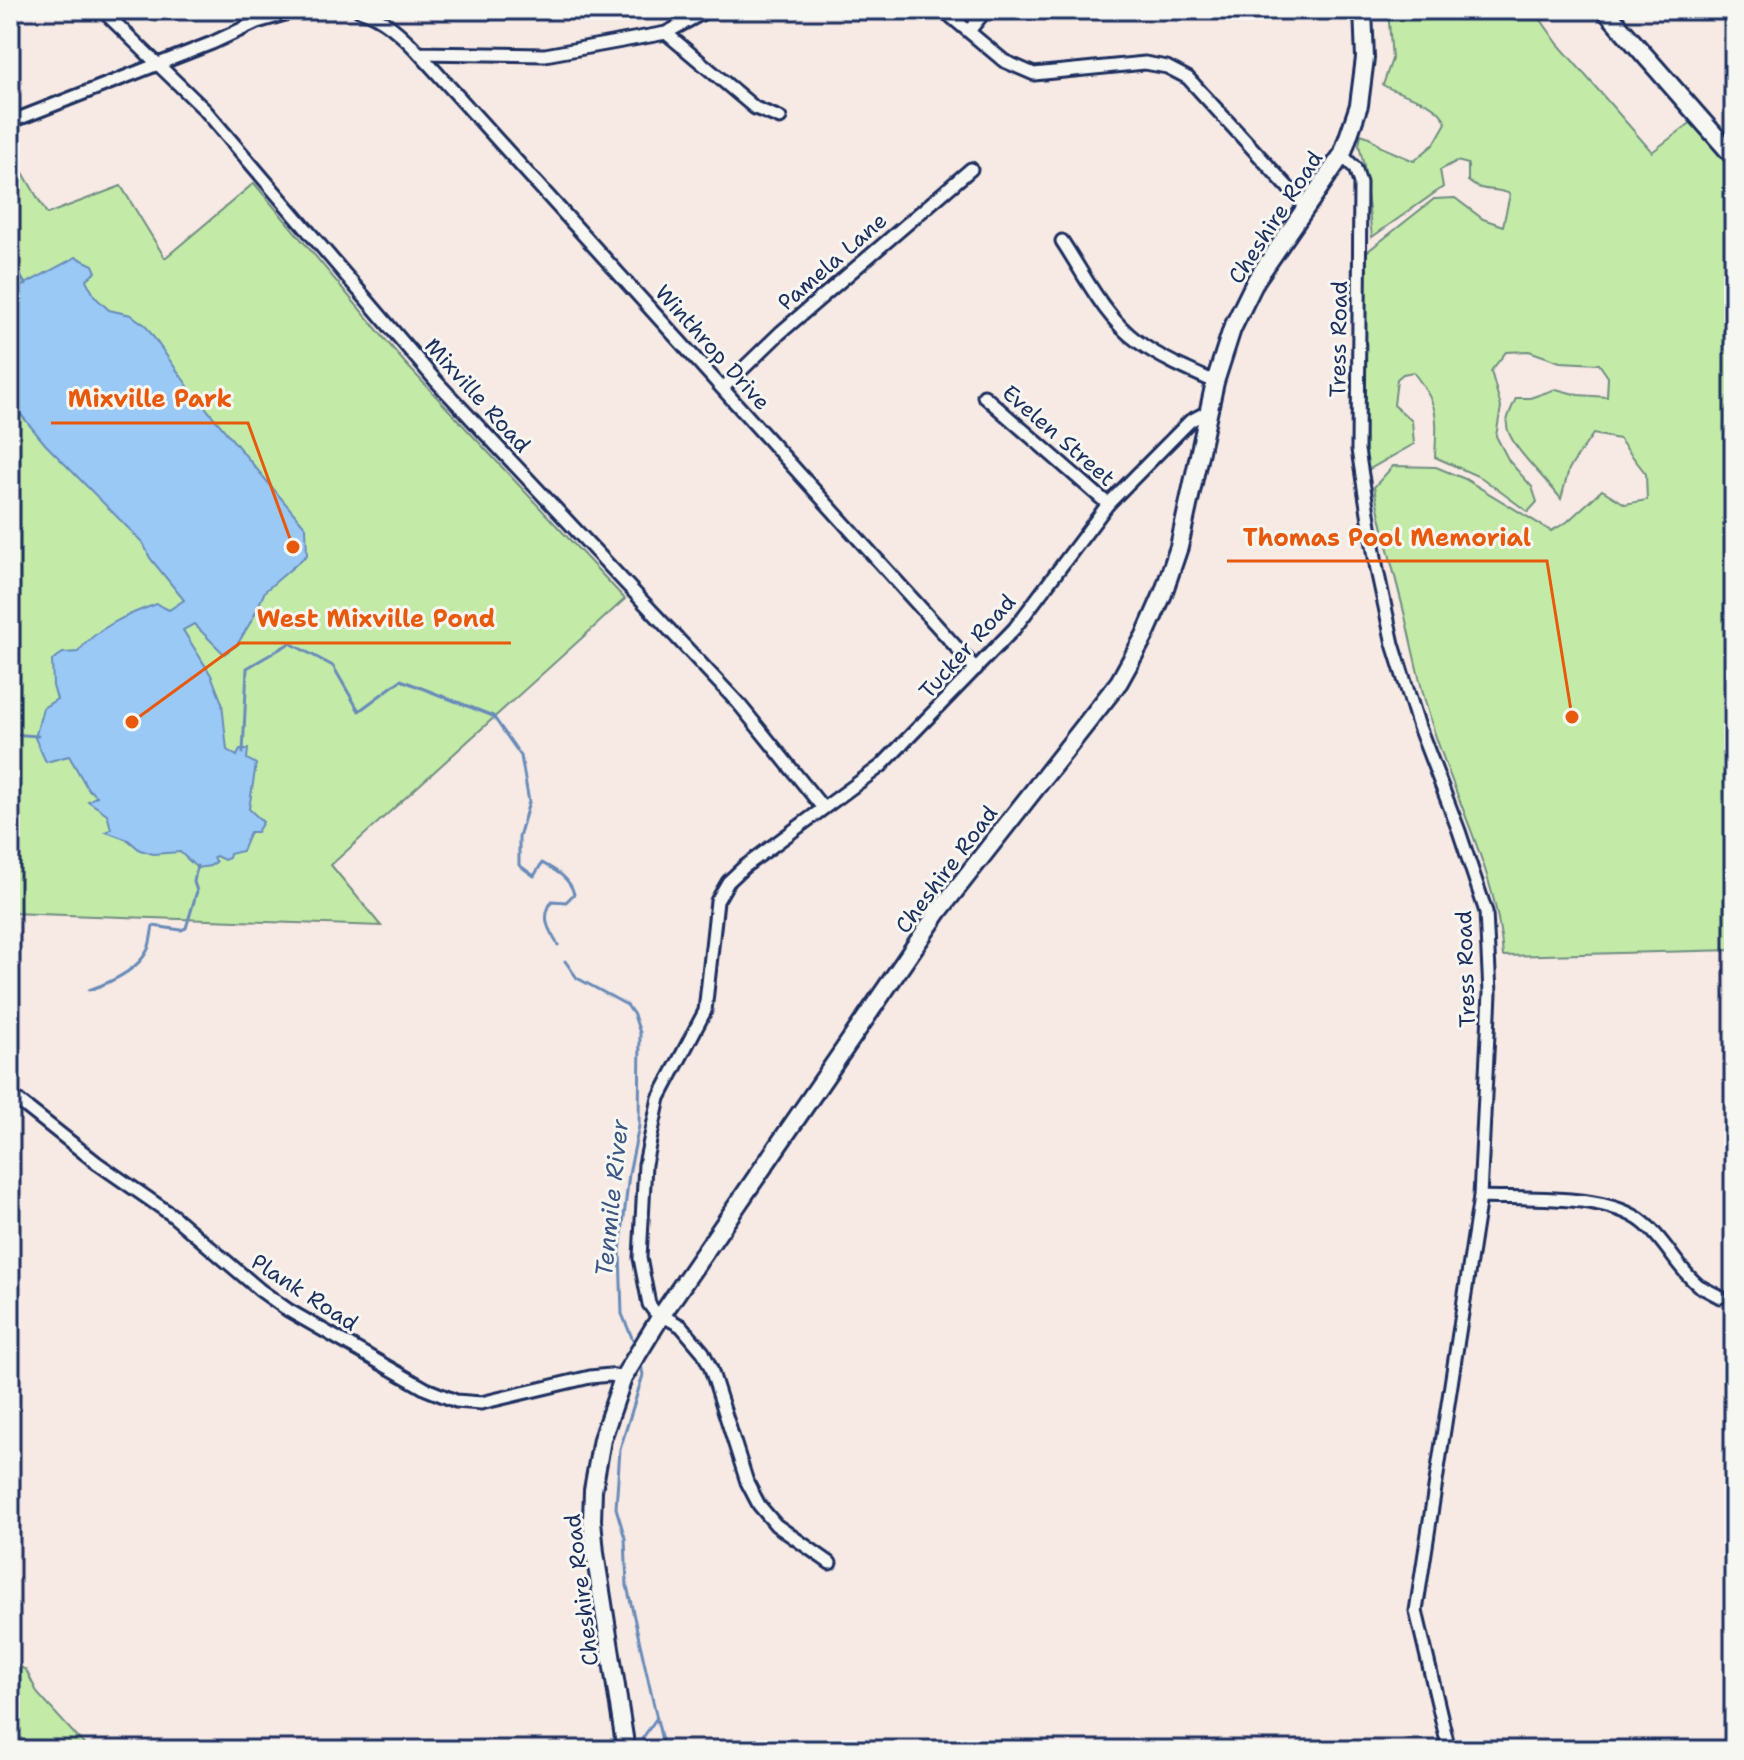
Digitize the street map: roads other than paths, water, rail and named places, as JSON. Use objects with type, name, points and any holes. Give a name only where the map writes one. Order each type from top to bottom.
[{"type":"main road","name":"Cheshire Road","points":[[626,1750],[592,1520],[596,1461],[623,1378],[661,1316],[939,911],[1119,682],[1145,635],[1179,547],[1215,382],[1232,329],[1256,280],[1342,155],[1359,105],[1365,58],[1363,10]]},
{"type":"main road","points":[[1605,10],[1734,157]]},
{"type":"street","name":"Mixville Road","points":[[102,10],[205,110],[436,381],[739,704],[823,808]]},
{"type":"street","points":[[10,122],[158,65],[257,22],[299,10]]},
{"type":"street","name":"Winthrop Drive","points":[[359,10],[391,27],[419,53],[976,669]]},
{"type":"street","points":[[419,53],[545,55],[666,33],[708,10]]},
{"type":"street","points":[[943,10],[1004,61],[1034,74],[1145,63],[1167,67],[1188,78],[1306,207]]},
{"type":"street","points":[[969,31],[986,10]]},
{"type":"street","points":[[666,33],[755,108],[780,118]]},
{"type":"street","name":"Tress Road","points":[[1342,155],[1355,168],[1360,183],[1358,450],[1377,570],[1393,644],[1419,727],[1486,912],[1490,993],[1480,1197],[1416,1611],[1449,1750]]},
{"type":"street","name":"Pamela Lane","points":[[723,388],[780,333],[971,169]]},
{"type":"street","points":[[1062,241],[1111,317],[1136,340],[1215,382]]},
{"type":"street","name":"Evelen Street","points":[[984,396],[1108,504]]},
{"type":"street","name":"Tucker Road","points":[[661,1316],[649,1304],[640,1258],[645,1164],[659,1098],[705,1011],[717,901],[728,882],[881,766],[1014,629],[1108,504],[1190,421],[1209,411]]},
{"type":"street","name":"Plank Road","points":[[10,1094],[97,1163],[179,1220],[260,1290],[426,1389],[456,1401],[481,1403],[590,1377],[610,1375],[623,1378]]},
{"type":"street","points":[[1480,1197],[1592,1202],[1629,1213],[1646,1224],[1697,1284],[1720,1297]]},
{"type":"street","points":[[661,1316],[681,1326],[703,1352],[723,1401],[747,1482],[759,1505],[776,1525],[830,1563]]},
{"type":"water","points":[[76,257],[93,265],[96,272],[86,280],[95,297],[109,310],[131,315],[145,325],[190,389],[306,528],[307,555],[265,591],[237,645],[224,654],[194,624],[183,630],[211,675],[222,703],[227,750],[237,756],[240,749],[248,749],[247,759],[256,764],[249,809],[263,822],[257,832],[250,832],[242,851],[230,854],[224,860],[216,856],[213,858],[216,862],[210,866],[197,868],[180,852],[153,854],[140,850],[128,840],[106,832],[111,829],[107,814],[88,801],[97,796],[88,789],[69,756],[46,762],[35,738],[43,708],[57,699],[52,660],[63,653],[78,652],[103,629],[124,617],[157,604],[169,610],[184,600],[150,558],[143,543],[45,444],[18,411],[10,386],[10,292]]},
{"type":"waterway","name":"Tenmile River","points":[[10,261],[26,285]]},
{"type":"waterway","name":"Tenmile River","points":[[243,753],[247,668],[290,643],[333,666],[359,711],[401,680],[493,716],[521,756],[529,802],[519,837],[519,865],[534,876],[542,863],[566,879],[574,894],[566,902],[552,901],[547,913],[549,929],[558,945]]},
{"type":"waterway","points":[[10,734],[38,736]]},
{"type":"waterway","points":[[89,990],[114,980],[137,965],[148,948],[153,926],[186,928],[197,891],[194,882],[197,866]]},
{"type":"waterway","name":"Tenmile River","points":[[565,961],[577,978],[627,1005],[640,1033],[639,1126],[629,1174],[620,1251],[622,1314],[635,1345]]},
{"type":"waterway","name":"Tenmile River","points":[[640,1360],[643,1375],[620,1449],[616,1508],[625,1538],[627,1586],[664,1750]]},
{"type":"waterway","points":[[642,1739],[656,1719]]},
{"type":"place","name":"Mixville Park","points":[[293,547]]},
{"type":"place","name":"Thomas Pool Memorial","points":[[1572,717]]},
{"type":"place","name":"West Mixville Pond","points":[[132,722]]}]
